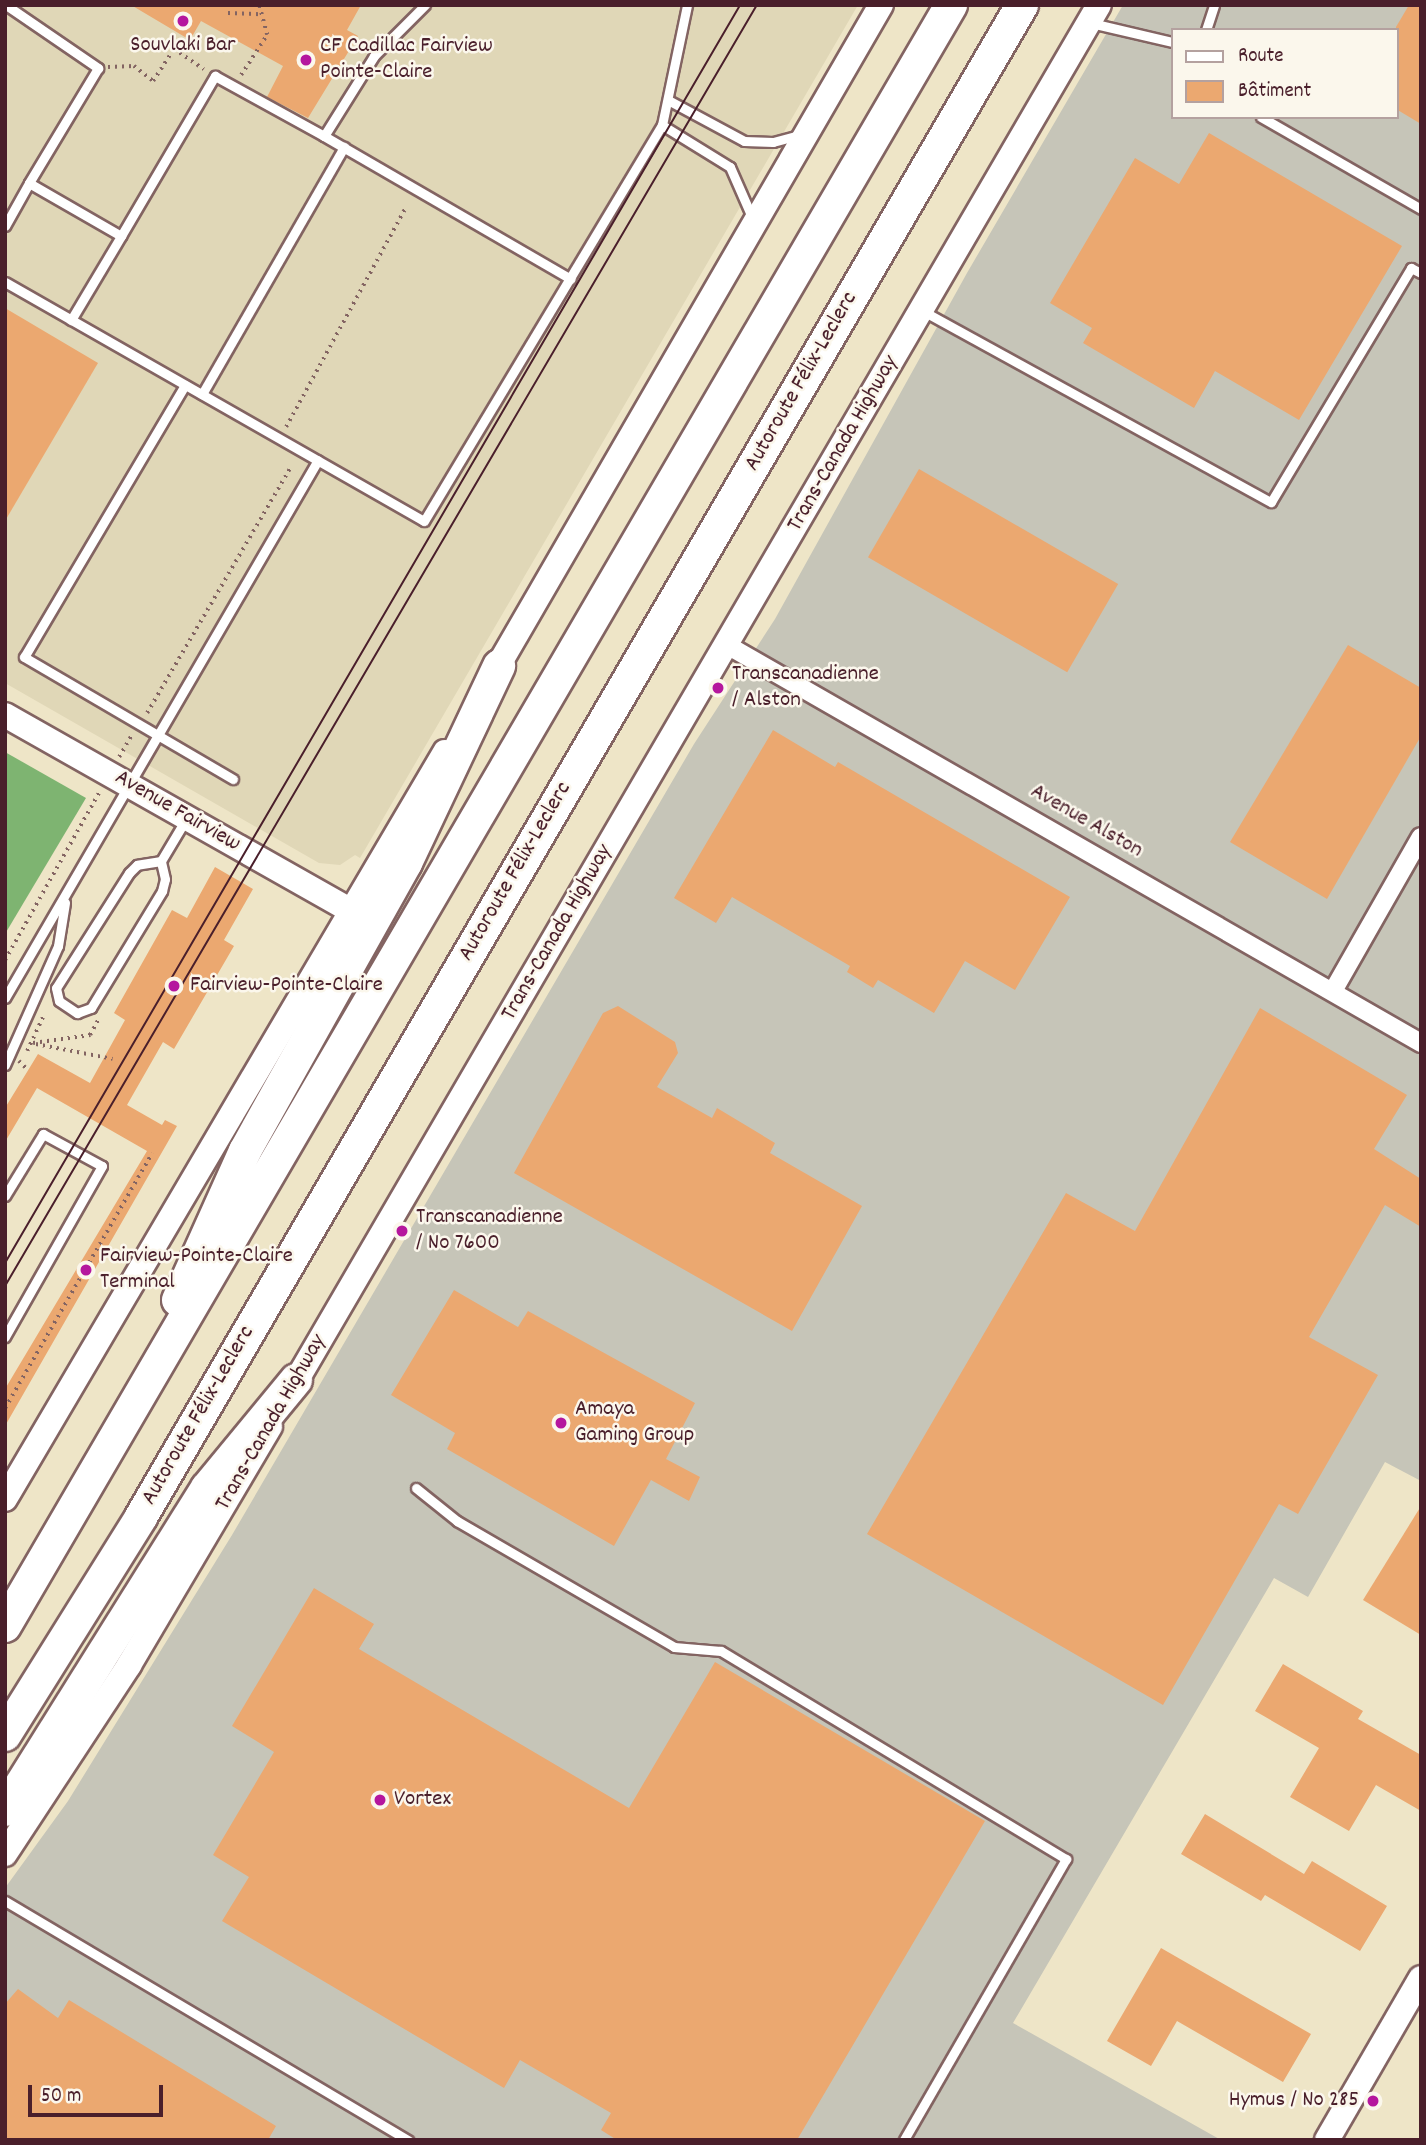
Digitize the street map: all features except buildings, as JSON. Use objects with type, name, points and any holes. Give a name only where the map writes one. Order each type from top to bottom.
[{"type":"highway","points":[[5,1626],[951,5]]},
{"type":"highway","name":"Autoroute Félix-Leclerc","points":[[5,1735],[141,1517],[1022,5]]},
{"type":"highway","points":[[111,1448],[245,1151],[406,863],[499,666]]},
{"type":"highway","points":[[5,1810],[207,1488],[296,1380]]},
{"type":"main road","points":[[5,1499],[349,910],[499,666],[881,5]]},
{"type":"main road","name":"Trans-Canada Highway","points":[[5,1854],[149,1633],[1094,14]]},
{"type":"main road","name":"Avenue Fairview","points":[[5,715],[349,910]]},
{"type":"main road","points":[[1327,2140],[1421,1978]]},
{"type":"street","name":"Avenue Alston","points":[[727,645],[1421,1043]]},
{"type":"street","points":[[1334,991],[1421,837]]},
{"type":"lane","points":[[324,136],[374,56],[425,5]]},
{"type":"lane","points":[[5,282],[424,521],[662,125],[687,5]]},
{"type":"lane","points":[[1207,28],[1214,5]]},
{"type":"lane","points":[[5,226],[98,68],[6,6]]},
{"type":"lane","points":[[1094,14],[1170,41]]},
{"type":"lane","points":[[71,320],[215,76],[571,279]]},
{"type":"lane","points":[[668,100],[744,141],[773,142],[807,133]]},
{"type":"lane","points":[[1264,119],[1421,209]]},
{"type":"lane","points":[[662,125],[730,167],[744,191],[754,225]]},
{"type":"lane","points":[[202,394],[344,148]]},
{"type":"lane","points":[[29,183],[121,236]]},
{"type":"lane","points":[[922,310],[1271,502],[1411,268],[1421,273]]},
{"type":"lane","points":[[185,385],[24,657],[233,779]]},
{"type":"lane","points":[[5,998],[160,737],[318,460]]},
{"type":"lane","points":[[161,860],[136,865],[129,873],[56,988],[59,1001],[77,1013],[91,1008],[162,891],[165,879],[161,860],[186,818]]},
{"type":"lane","points":[[5,1065],[58,946],[66,898]]},
{"type":"lane","points":[[5,1196],[43,1134],[102,1166],[5,1337]]},
{"type":"lane","points":[[416,1489],[457,1521],[674,1647],[720,1651],[1066,1859],[904,2140]]},
{"type":"lane","points":[[5,1901],[408,2140]]},
{"type":"path","points":[[233,86],[267,35],[259,5]]},
{"type":"path","points":[[228,12],[261,14]]},
{"type":"path","points":[[98,68],[134,66],[153,82],[174,49],[215,76]]},
{"type":"path","points":[[285,429],[405,207]]},
{"type":"path","points":[[146,715],[290,467]]},
{"type":"path","points":[[121,753],[131,736]]},
{"type":"path","points":[[5,960],[95,799]]},
{"type":"path","points":[[90,1035],[33,1043],[113,1059]]},
{"type":"path","points":[[20,1062],[28,1070]]},
{"type":"path","points":[[5,1408],[152,1153]]},
{"type":"shaded area","points":[[5,5],[858,5],[360,858],[355,855],[340,865],[319,863],[5,683]]},
{"type":"shaded area","points":[[1123,5],[1421,5],[1421,1481],[1385,1462],[1308,1597],[1274,1578],[1013,2023],[1221,2140],[5,2140],[5,1888],[68,1801],[232,1535],[694,744],[775,619],[967,273]]},
{"type":"green space","points":[[5,752],[86,798],[5,934]]},
{"type":"tram line","points":[[5,1263],[740,5]]},
{"type":"tram line","points":[[5,1286],[757,5]]},
{"type":"place","name":"Souvlaki Bar","points":[[183,21]]},
{"type":"place","name":"CF Cadillac Fairview Pointe-Claire","points":[[306,60]]},
{"type":"place","name":"Transcanadienne / Alston","points":[[718,688]]},
{"type":"place","name":"Fairview-Pointe-Claire","points":[[174,986]]},
{"type":"place","name":"Transcanadienne / No 7600","points":[[402,1231]]},
{"type":"place","name":"Fairview-Pointe-Claire Terminal","points":[[86,1270]]},
{"type":"place","name":"Amaya Gaming Group","points":[[561,1423]]},
{"type":"place","name":"Vortex","points":[[380,1800]]},
{"type":"place","name":"Hymus / No 285","points":[[1373,2101]]}]
